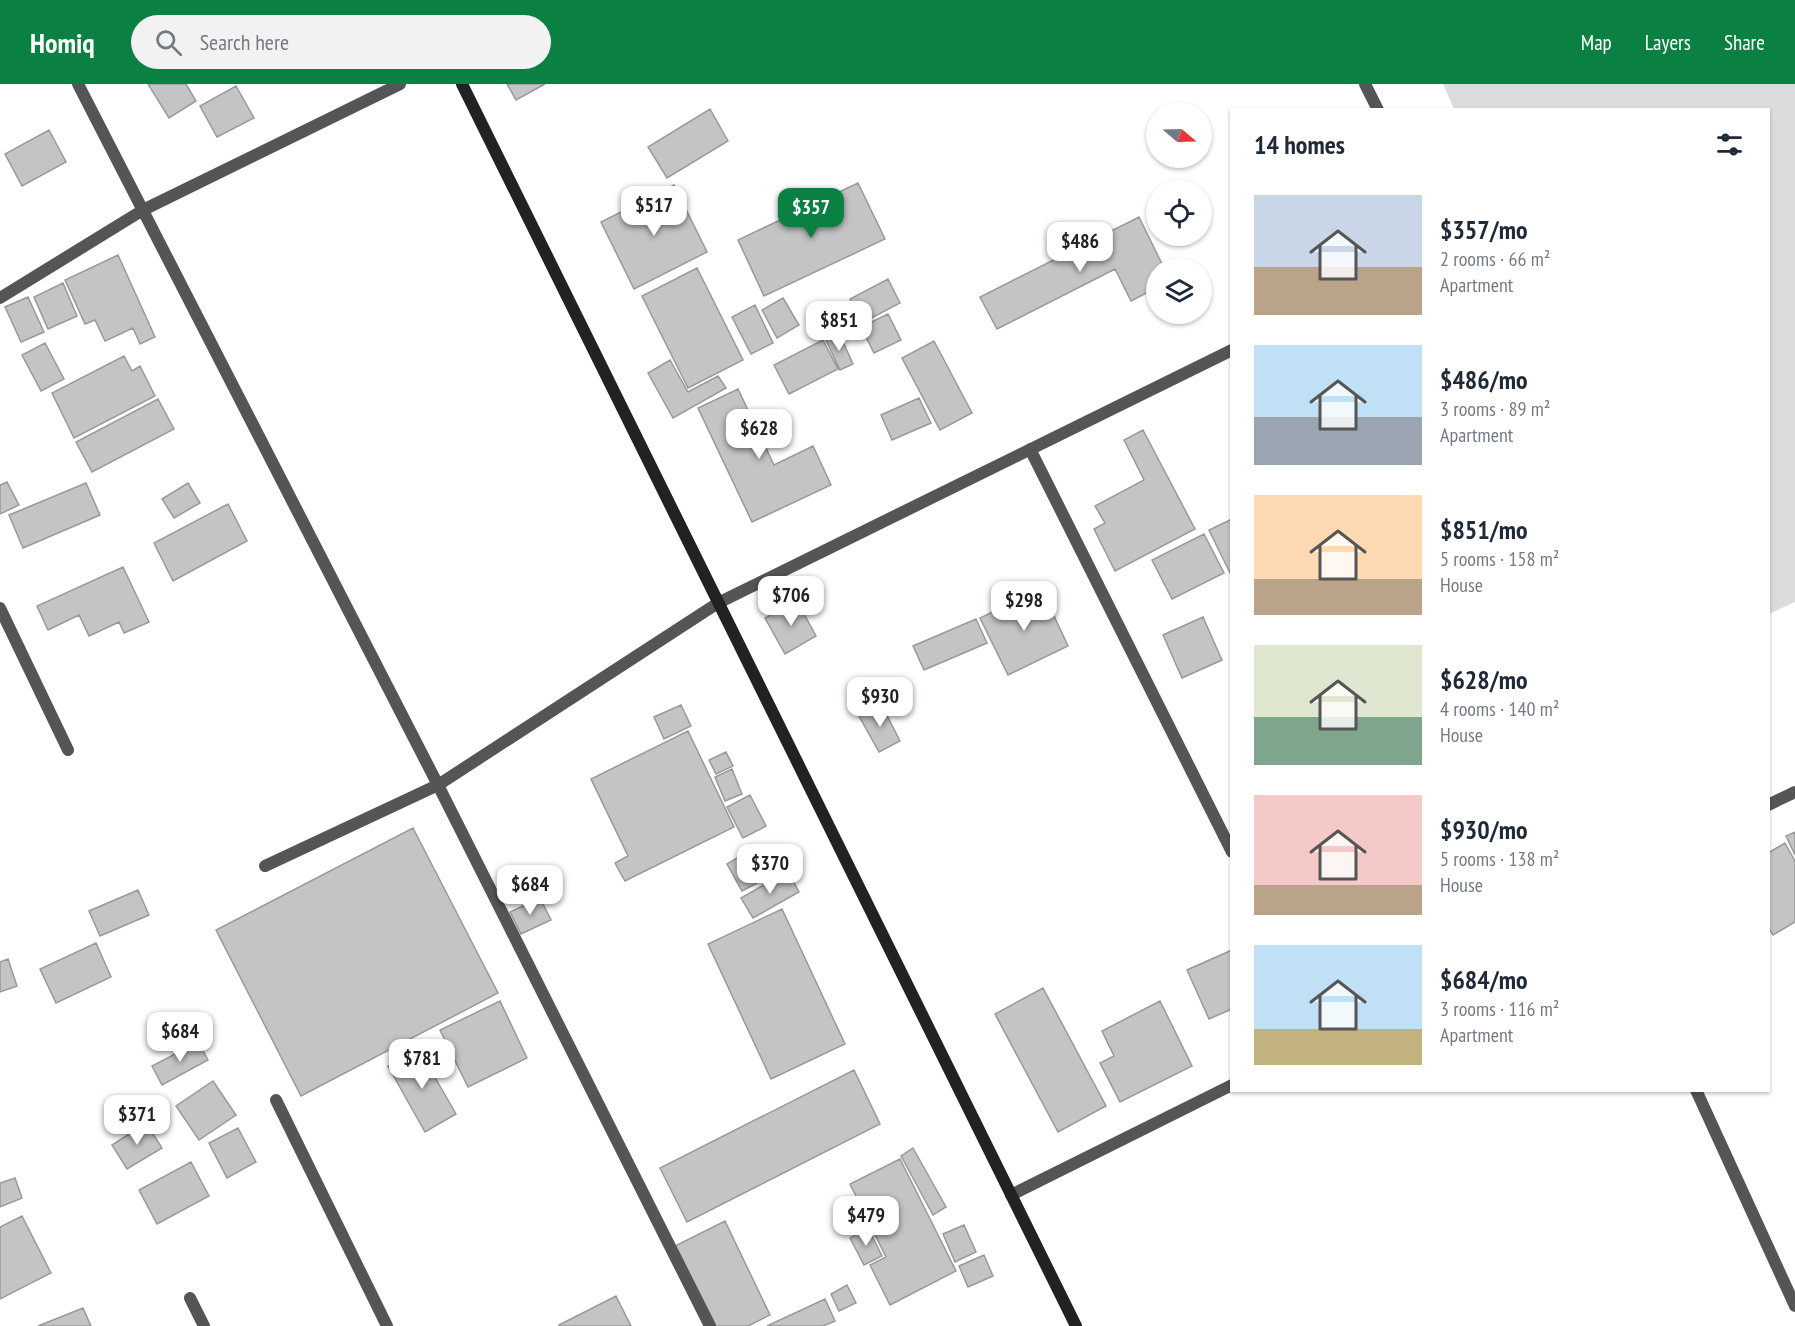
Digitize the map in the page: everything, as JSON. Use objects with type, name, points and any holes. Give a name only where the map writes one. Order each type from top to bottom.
[{"type":"street","points":[[78,84],[438,785],[710,1326]]},
{"type":"street","points":[[0,298],[142,210],[400,84]]},
{"type":"street","points":[[462,84],[1076,1326]]},
{"type":"street","points":[[1365,84],[1377,108]]},
{"type":"street","points":[[265,866],[438,785],[718,603],[1230,351]]},
{"type":"street","points":[[1030,449],[1230,848]]},
{"type":"street","points":[[0,608],[68,750]]},
{"type":"street","points":[[1770,804],[1795,792]]},
{"type":"street","points":[[1011,1195],[1230,1086]]},
{"type":"street","points":[[1697,1092],[1795,1306]]},
{"type":"street","points":[[276,1100],[387,1326]]},
{"type":"street","points":[[190,1298],[204,1326]]},
{"type":"shaded area","points":[[1443,84],[1795,84],[1795,602],[1770,614],[1770,108],[1454,108]]},
{"type":"building","points":[[148,84],[186,84],[196,101],[169,118]]},
{"type":"building","points":[[507,84],[545,84],[516,100]]},
{"type":"building","points":[[236,86],[254,118],[217,137],[200,106]]},
{"type":"building","points":[[710,109],[728,141],[667,178],[648,147]]},
{"type":"building","points":[[49,130],[66,162],[22,186],[5,154]]},
{"type":"building","points":[[858,183],[885,239],[764,296],[738,240]]},
{"type":"building","points":[[674,185],[707,252],[634,289],[601,222]]},
{"type":"building","points":[[1139,217],[1146,231],[1146,246],[1153,246],[1159,258],[1146,258],[1146,293],[1131,301],[1115,269],[997,329],[980,297]]},
{"type":"building","points":[[118,255],[155,337],[140,344],[133,328],[105,341],[95,320],[85,324],[65,280]]},
{"type":"building","points":[[697,268],[743,360],[688,388],[642,296]]},
{"type":"building","points":[[888,279],[900,303],[862,323],[850,299]]},
{"type":"building","points":[[63,283],[77,316],[48,329],[34,297]]},
{"type":"building","points":[[28,297],[44,332],[21,342],[5,307]]},
{"type":"building","points":[[783,298],[799,325],[777,338],[762,310]]},
{"type":"building","points":[[755,305],[773,343],[751,354],[732,317]]},
{"type":"building","points":[[888,314],[901,340],[874,353],[861,327]]},
{"type":"building","points":[[839,333],[853,364],[840,370],[826,340]]},
{"type":"building","points":[[823,340],[838,369],[789,394],[774,365]]},
{"type":"building","points":[[934,341],[972,413],[940,430],[902,358]]},
{"type":"building","points":[[45,343],[64,379],[41,391],[22,355]]},
{"type":"building","points":[[124,356],[132,371],[140,366],[155,396],[74,438],[52,393]]},
{"type":"building","points":[[670,360],[688,392],[718,376],[726,388],[673,418],[648,373]]},
{"type":"building","points":[[738,389],[774,465],[813,446],[831,485],[752,522],[698,408]]},
{"type":"building","points":[[919,398],[931,423],[892,440],[881,415]]},
{"type":"building","points":[[158,399],[174,429],[92,472],[76,442]]},
{"type":"building","points":[[1143,430],[1195,529],[1115,571],[1094,529],[1105,523],[1095,506],[1144,480],[1124,440]]},
{"type":"building","points":[[7,482],[19,505],[0,514],[0,485]]},
{"type":"building","points":[[86,483],[100,515],[23,548],[9,515]]},
{"type":"building","points":[[188,483],[200,503],[174,518],[162,499]]},
{"type":"building","points":[[228,504],[247,541],[173,581],[154,543]]},
{"type":"building","points":[[1230,520],[1230,573],[1209,530]]},
{"type":"building","points":[[1204,534],[1224,573],[1172,599],[1152,560]]},
{"type":"building","points":[[123,567],[149,622],[124,633],[119,622],[89,636],[79,615],[48,630],[37,606]]},
{"type":"building","points":[[1041,588],[1068,646],[1008,675],[980,618]]},
{"type":"building","points":[[797,601],[816,636],[785,654],[765,618]]},
{"type":"building","points":[[1203,617],[1222,660],[1182,678],[1163,635]]},
{"type":"building","points":[[976,619],[987,643],[924,670],[913,646]]},
{"type":"building","points":[[881,704],[900,741],[879,752],[859,716]]},
{"type":"building","points":[[681,705],[691,726],[664,739],[654,717]]},
{"type":"building","points":[[688,731],[734,827],[625,881],[615,863],[628,856],[591,779]]},
{"type":"building","points":[[726,752],[733,766],[716,774],[709,760]]},
{"type":"building","points":[[732,769],[742,794],[725,801],[715,777]]},
{"type":"building","points":[[750,795],[766,826],[743,838],[727,807]]},
{"type":"building","points":[[413,828],[498,993],[301,1096],[216,930]]},
{"type":"building","points":[[1795,832],[1795,855],[1786,836]]},
{"type":"building","points":[[1785,843],[1795,861],[1795,922],[1773,935],[1770,930],[1770,852]]},
{"type":"building","points":[[747,852],[763,880],[742,891],[727,864]]},
{"type":"building","points":[[788,871],[799,892],[753,918],[741,898]]},
{"type":"building","points":[[138,890],[149,915],[100,936],[89,911]]},
{"type":"building","points":[[540,898],[551,920],[521,934],[510,912]]},
{"type":"building","points":[[782,909],[845,1044],[771,1079],[708,944]]},
{"type":"building","points":[[96,943],[111,977],[56,1003],[40,969]]},
{"type":"building","points":[[1230,951],[1230,1010],[1209,1019],[1187,970]]},
{"type":"building","points":[[8,959],[17,986],[0,992],[0,962]]},
{"type":"building","points":[[1043,988],[1106,1106],[1058,1132],[995,1014]]},
{"type":"building","points":[[500,1001],[527,1058],[468,1087],[440,1030]]},
{"type":"building","points":[[1160,1001],[1192,1066],[1120,1102],[1100,1063],[1114,1056],[1102,1031]]},
{"type":"building","points":[[198,1042],[208,1060],[162,1085],[152,1066]]},
{"type":"building","points":[[418,1048],[456,1114],[425,1132],[388,1066]]},
{"type":"building","points":[[854,1070],[880,1124],[687,1222],[660,1168]]},
{"type":"building","points":[[213,1081],[236,1115],[199,1140],[176,1106]]},
{"type":"building","points":[[146,1123],[162,1148],[127,1169],[112,1145]]},
{"type":"building","points":[[238,1128],[256,1162],[227,1178],[209,1143]]},
{"type":"building","points":[[913,1148],[946,1207],[933,1215],[901,1156]]},
{"type":"building","points":[[900,1159],[956,1271],[890,1305],[870,1265],[886,1257],[850,1184]]},
{"type":"building","points":[[191,1162],[209,1196],[157,1224],[139,1190]]},
{"type":"building","points":[[15,1178],[22,1198],[0,1207],[0,1183]]},
{"type":"building","points":[[22,1216],[51,1273],[0,1299],[0,1227]]},
{"type":"building","points":[[725,1221],[770,1315],[748,1326],[712,1326],[673,1247]]},
{"type":"building","points":[[964,1225],[976,1252],[955,1262],[943,1234]]},
{"type":"building","points":[[868,1228],[882,1256],[864,1265],[850,1238]]},
{"type":"building","points":[[984,1255],[993,1276],[968,1287],[959,1266]]},
{"type":"building","points":[[847,1285],[856,1303],[839,1311],[831,1294]]},
{"type":"building","points":[[616,1296],[631,1326],[559,1326],[559,1325]]},
{"type":"building","points":[[825,1299],[835,1321],[823,1326],[767,1326]]},
{"type":"building","points":[[83,1308],[91,1326],[38,1326]]}]
